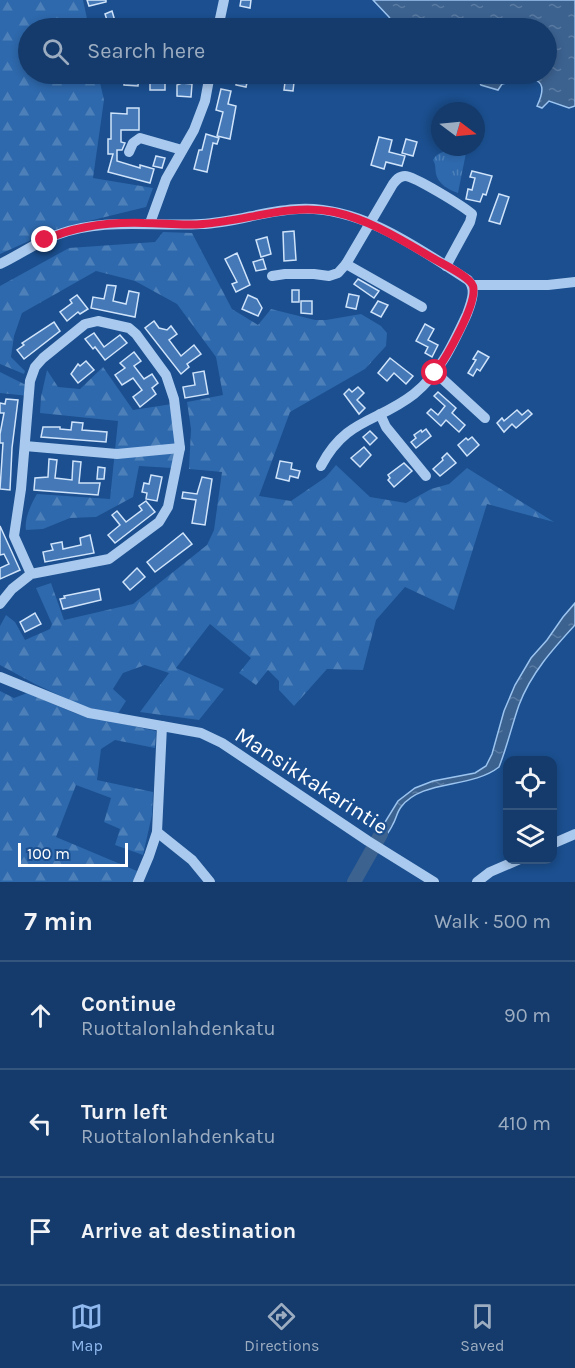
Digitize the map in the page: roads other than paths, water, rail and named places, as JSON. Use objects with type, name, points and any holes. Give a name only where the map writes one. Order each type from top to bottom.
[{"type":"street","points":[[220,18],[224,0]]},
{"type":"street","points":[[150,223],[166,179],[194,130],[208,84]]},
{"type":"street","points":[[129,152],[133,143],[140,138],[182,150]]},
{"type":"street","points":[[272,276],[314,274],[329,276],[338,273],[346,264],[397,179],[405,176],[470,211],[473,216],[446,266]]},
{"type":"street","points":[[0,264],[57,235],[72,230],[150,223],[201,224],[284,210],[308,209],[333,212],[370,223],[468,280],[473,290],[469,309],[454,343],[435,373],[412,396],[363,422],[339,439],[330,449],[321,466]]},
{"type":"street","points":[[346,264],[422,306]]},
{"type":"street","points":[[472,285],[548,285],[575,282]]},
{"type":"street","points":[[0,604],[12,589],[31,574],[109,559],[159,522],[168,507],[180,448],[174,399],[166,375],[133,331],[125,327],[95,321],[85,324],[35,367],[30,381],[21,489],[14,536],[31,574]]},
{"type":"street","points":[[435,373],[485,418]]},
{"type":"street","points":[[380,414],[386,426],[426,476]]},
{"type":"street","points":[[25,446],[117,454],[180,448]]},
{"type":"street","name":"Mansikkakarintie","points":[[0,677],[88,713],[201,733],[222,743],[368,841],[434,882]]},
{"type":"street","points":[[138,882],[157,832],[162,726]]},
{"type":"street","points":[[157,832],[192,860],[210,882]]},
{"type":"street","points":[[557,842],[575,834]]},
{"type":"street","points":[[477,882],[490,872],[509,864]]},
{"type":"water","points":[[373,0],[575,0],[575,106],[569,108],[549,101],[542,108],[537,106],[541,95],[540,84],[557,84],[557,18],[389,17]]},
{"type":"water","points":[[480,84],[502,84],[498,90]]},
{"type":"water","points":[[575,603],[575,625],[536,672],[524,693],[499,767],[475,779],[434,788],[410,798],[400,809],[380,844],[374,840],[398,801],[415,788],[433,781],[475,773],[486,766],[515,685],[531,658]]},
{"type":"waterway","points":[[354,882],[381,834]]}]
